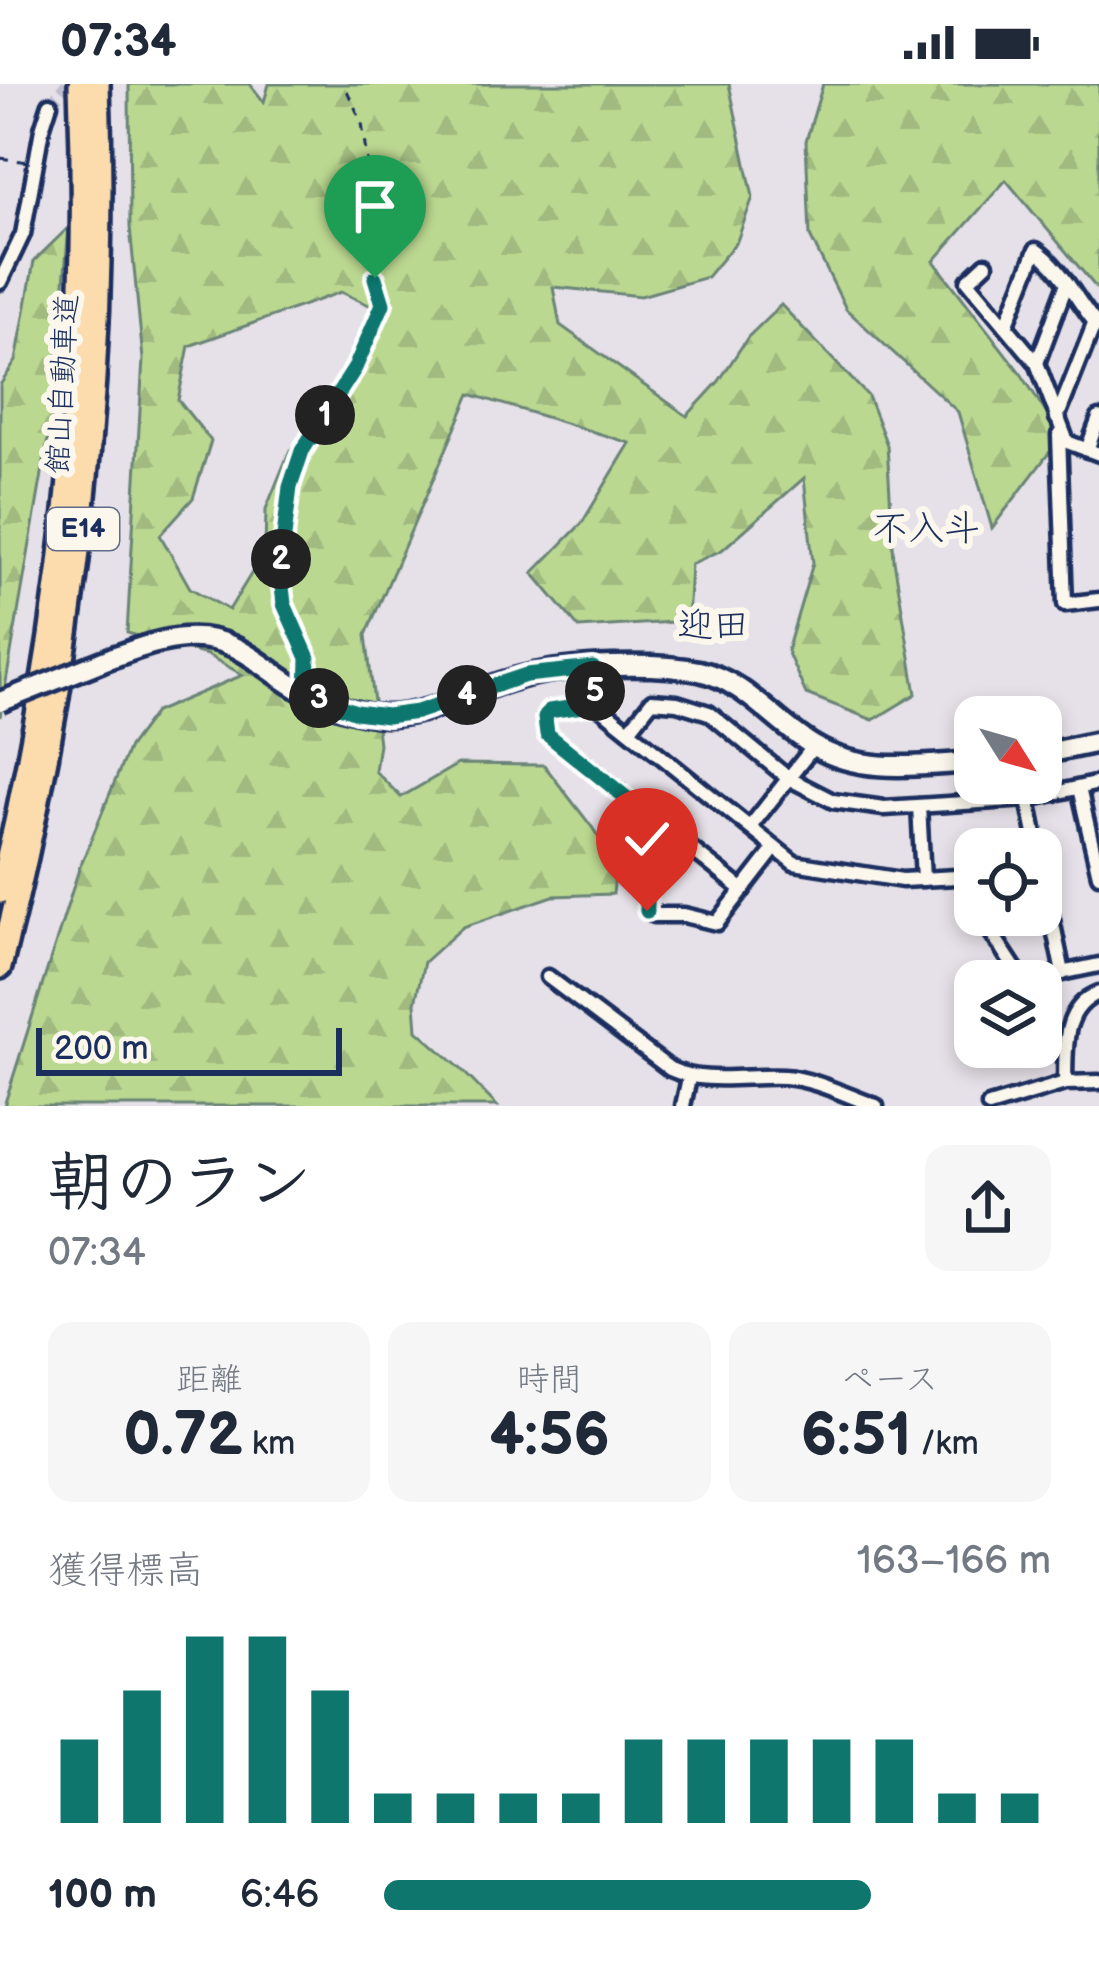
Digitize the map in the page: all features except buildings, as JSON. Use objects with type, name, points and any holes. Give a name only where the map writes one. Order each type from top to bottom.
[{"type":"highway","name":"館山自動車道","points":[[0,892],[38,712],[70,496],[83,257],[80,84]]},
{"type":"highway","name":"館山自動車道","points":[[0,967],[56,713],[86,497],[99,279],[98,84]]},
{"type":"street","points":[[0,282],[23,234],[50,104]]},
{"type":"street","points":[[1006,326],[1036,250],[1052,261],[1097,325],[1058,422],[1066,604],[1099,600]]},
{"type":"street","points":[[986,264],[968,280],[1037,363],[1067,442],[1093,452],[1099,418]]},
{"type":"street","points":[[1037,363],[1066,283]]},
{"type":"street","points":[[0,702],[149,644],[186,638],[234,646],[307,694],[356,712],[387,716],[417,712],[526,675],[634,666],[704,672],[728,681],[814,746],[845,759],[880,767],[954,763]]},
{"type":"street","points":[[593,668],[596,704]]},
{"type":"street","points":[[629,730],[652,701],[677,703],[709,713],[788,778],[832,801],[884,808],[955,804]]},
{"type":"street","points":[[742,890],[547,734],[549,711],[596,704],[794,863],[902,880],[954,877]]},
{"type":"street","points":[[1062,750],[1099,742]]},
{"type":"street","points":[[750,827],[814,746]]},
{"type":"street","points":[[1062,792],[1099,783]]},
{"type":"street","points":[[1079,788],[1099,875]]},
{"type":"street","points":[[919,806],[923,879]]},
{"type":"street","points":[[680,841],[652,878],[647,911],[716,923],[775,848]]},
{"type":"street","points":[[994,936],[1024,981],[1099,965]]},
{"type":"street","points":[[1055,936],[1063,973]]},
{"type":"street","points":[[548,977],[670,1069],[689,1078],[786,1077],[876,1106]]},
{"type":"street","points":[[1065,1083],[1068,1022],[1078,1007],[1099,993]]},
{"type":"street","points":[[682,1106],[689,1078]]},
{"type":"street","points":[[989,1106],[1065,1083],[1099,1082]]},
{"type":"path","points":[[307,694],[308,658],[284,604],[280,570],[290,487],[302,451],[355,368],[383,304],[369,252],[374,215],[362,123],[344,84]]},
{"type":"path","points":[[0,158],[36,163]]},
{"type":"green space","points":[[129,84],[250,84],[264,102],[269,84],[729,84],[753,197],[737,241],[707,277],[641,296],[553,287],[560,325],[687,416],[719,381],[748,337],[781,305],[868,396],[887,445],[894,560],[916,694],[873,720],[806,694],[787,651],[813,563],[804,478],[722,550],[691,564],[688,621],[579,628],[533,573],[582,523],[630,443],[470,394],[366,635],[379,744],[375,771],[401,797],[458,764],[544,765],[616,865],[613,894],[553,896],[463,927],[424,962],[415,1003],[417,1030],[497,1106],[4,1106],[79,869],[129,747],[155,712],[243,675],[207,655],[127,633],[143,359],[130,227]],"holes":[[[341,292],[382,311],[314,430],[290,450],[266,509],[265,551],[229,610],[190,588],[160,535],[193,498],[211,441],[178,400],[189,346]]]},
{"type":"green space","points":[[823,84],[1099,84],[1099,291],[1006,180],[934,261],[1022,375],[1059,433],[992,528],[958,412],[846,309],[810,236],[806,141]]},
{"type":"green space","points":[[69,227],[52,416],[0,717],[0,385],[16,361],[34,261]]},
{"type":"tunnel","points":[[50,104],[67,84]]},
{"type":"district","name":"不入斗","points":[[926,529]]},
{"type":"district","name":"迎田","points":[[713,626]]},
{"type":"route","points":[[375,278],[383,304],[355,368],[302,451],[290,487],[280,570],[284,604],[308,658],[307,694],[356,712],[387,716],[417,712],[526,675],[593,668],[596,704],[549,711],[547,734],[680,841],[652,878],[647,911]]}]
